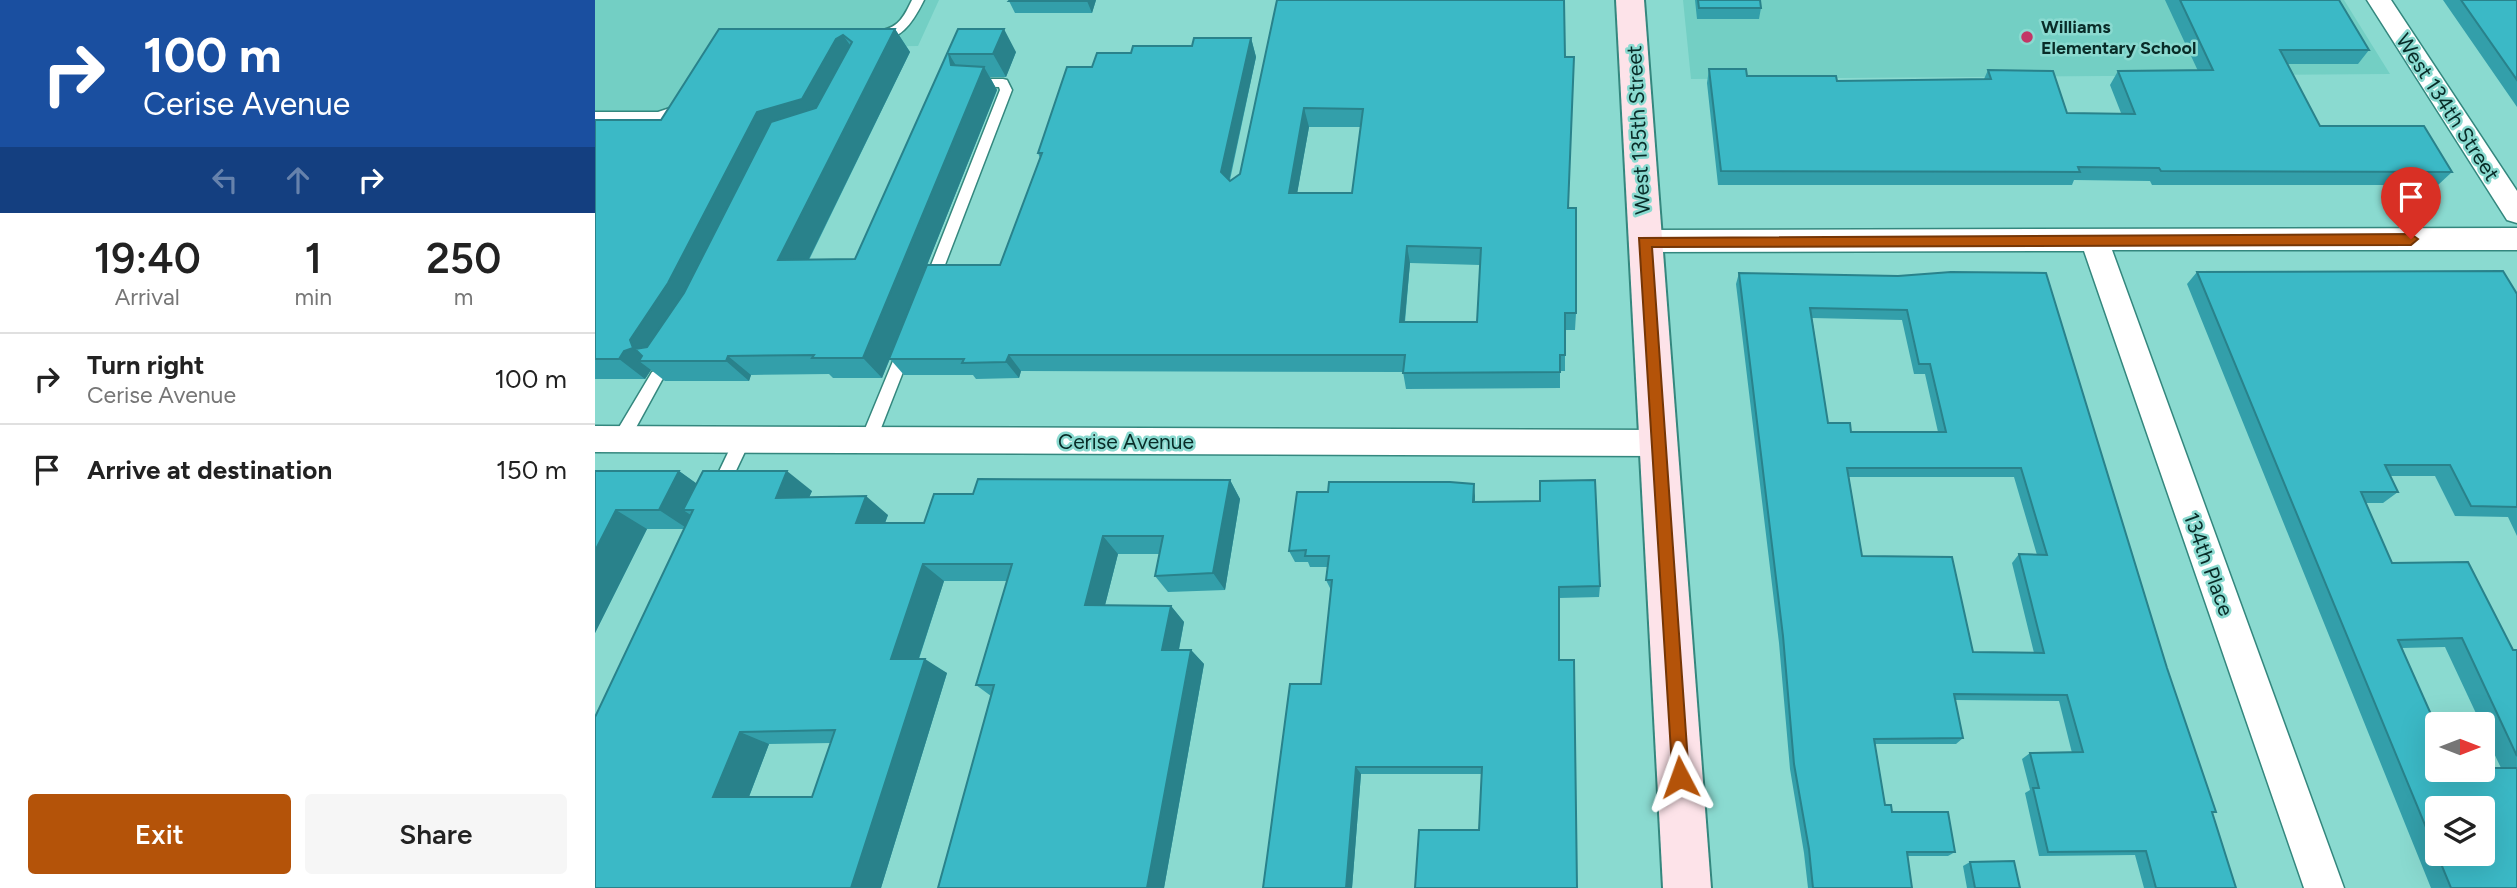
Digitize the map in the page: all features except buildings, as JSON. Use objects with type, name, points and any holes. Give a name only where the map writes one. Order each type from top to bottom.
[{"type":"street","name":"West 135th Street","points":[[1630,0],[1687,888]]},
{"type":"street","name":"West 134th Street","points":[[2379,0],[2517,213]]},
{"type":"street","points":[[1644,242],[2517,239]]},
{"type":"street","name":"134th Place","points":[[2094,240],[2324,888]]},
{"type":"street","name":"Cerise Avenue","points":[[608,439],[1658,443]]},
{"type":"lane","points":[[867,37],[897,33],[906,25],[918,0]]},
{"type":"lane","points":[[923,302],[1006,90],[1003,83],[969,82]]},
{"type":"lane","points":[[595,116],[659,116],[679,110],[691,102]]},
{"type":"lane","points":[[869,441],[908,340]]},
{"type":"lane","points":[[608,439],[657,376]]},
{"type":"lane","points":[[712,504],[742,441]]},
{"type":"shaded area","points":[[595,0],[939,0],[918,46],[736,48],[595,202]]},
{"type":"shaded area","name":"Williams Elementary School","points":[[1683,0],[2344,0],[2390,74],[1691,79]]},
{"type":"place","name":"Williams Elementary School","points":[[2027,37]]},
{"type":"route","points":[[1680,777],[1644,242],[2411,239]]}]
